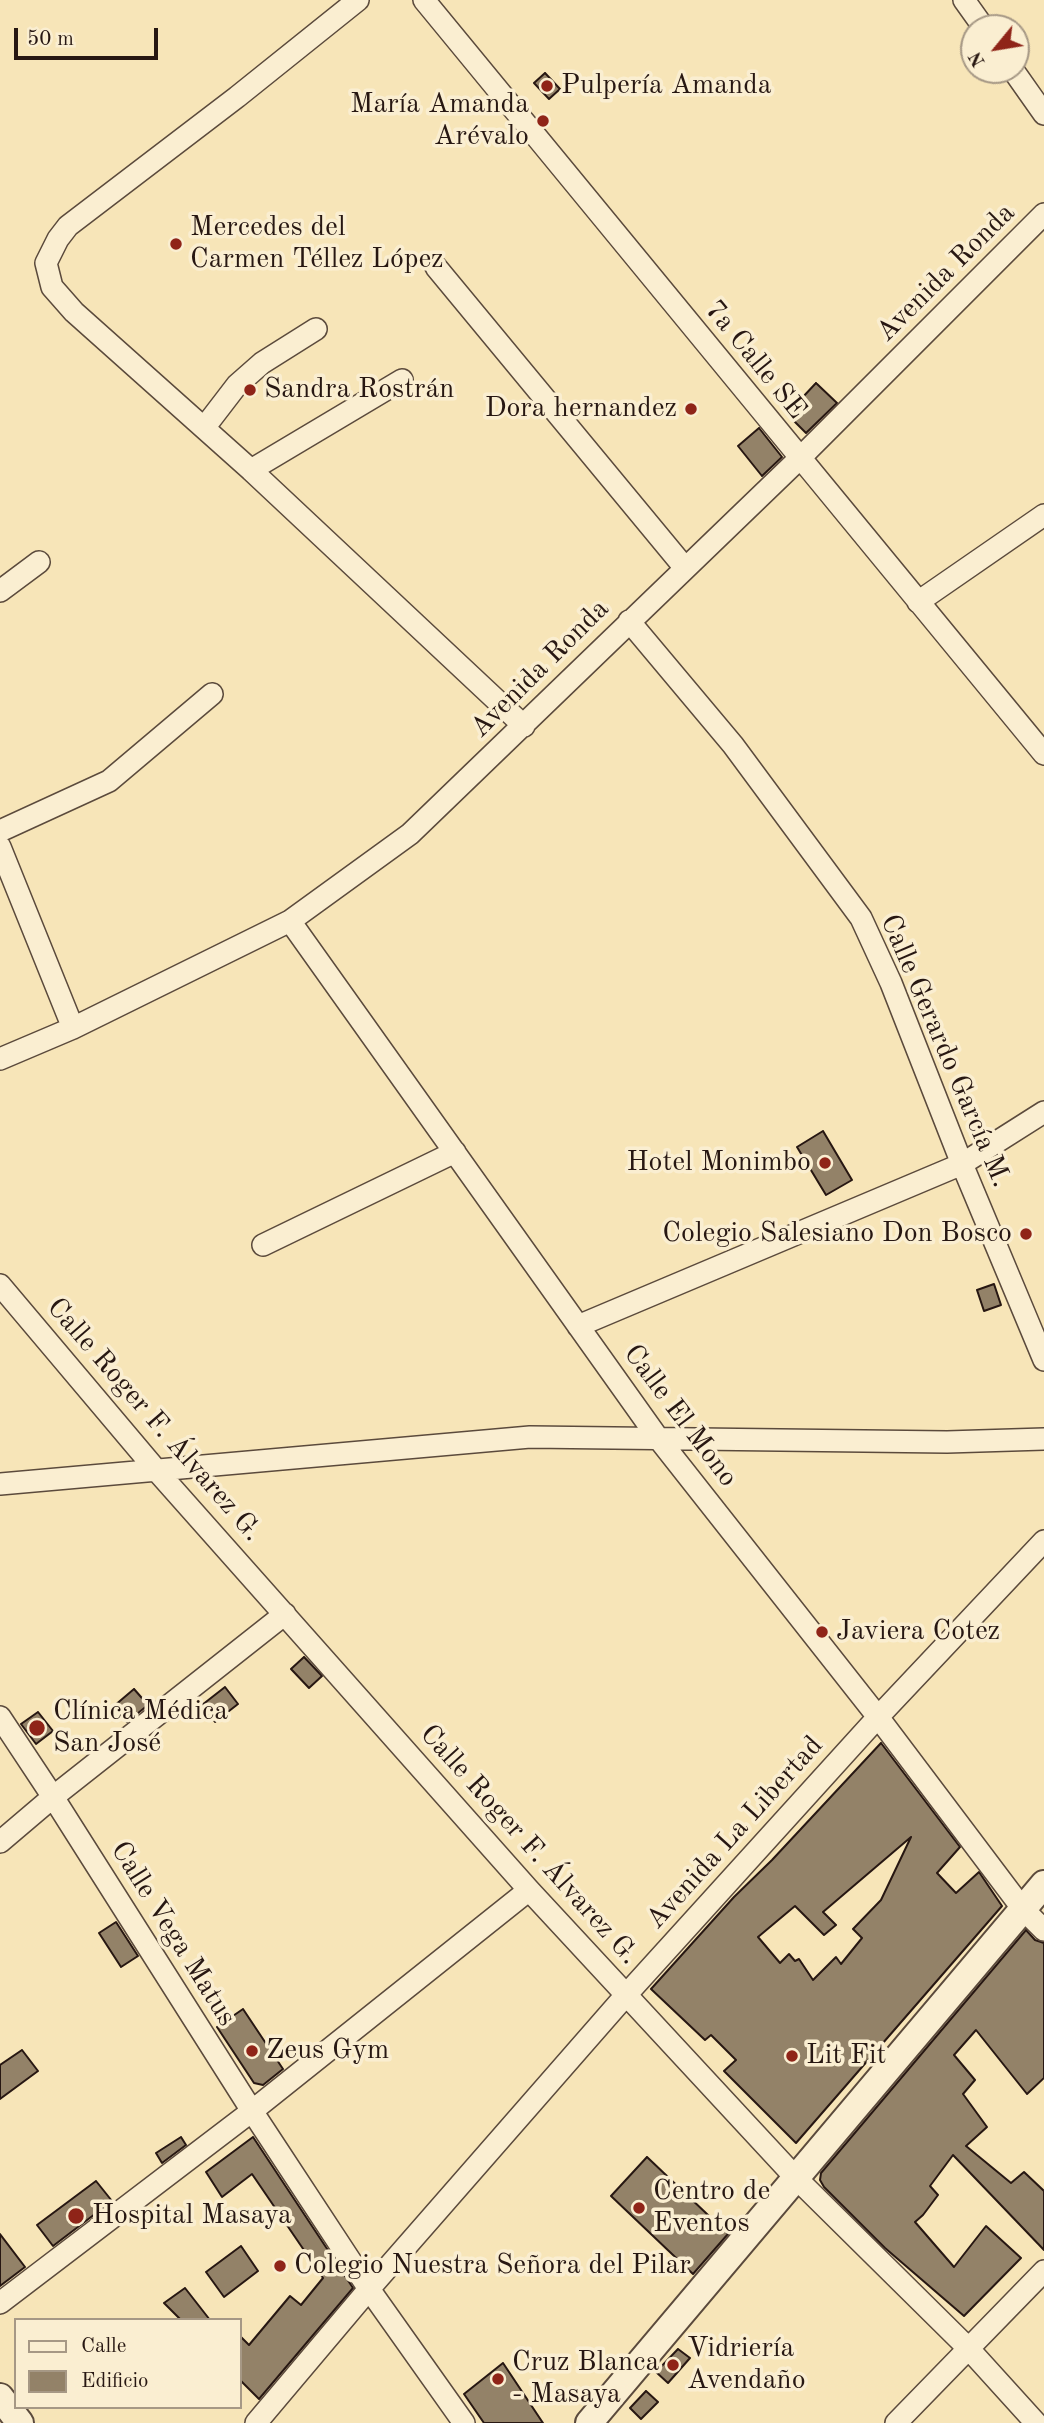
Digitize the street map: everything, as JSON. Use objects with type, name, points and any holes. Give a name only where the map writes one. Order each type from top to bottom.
[{"type":"street","points":[[358,0],[237,97],[68,226],[46,263],[52,287],[74,313],[251,470],[524,726]]},
{"type":"street","name":"7a Calle SE","points":[[424,0],[1044,754]]},
{"type":"street","points":[[1023,84],[1044,114]]},
{"type":"street","name":"Avenida Ronda","points":[[0,1059],[73,1028],[290,921],[410,834],[800,458],[1044,214]]},
{"type":"street","points":[[436,267],[685,568]]},
{"type":"street","points":[[204,428],[237,385],[262,363],[316,329]]},
{"type":"street","points":[[251,470],[402,380]]},
{"type":"street","points":[[918,602],[1044,515]]},
{"type":"street","points":[[0,591],[39,562]]},
{"type":"street","name":"Calle Gerardo García M.","points":[[629,621],[733,744],[861,918],[891,983],[962,1164],[1044,1360]]},
{"type":"street","points":[[0,831],[109,781],[212,694]]},
{"type":"street","points":[[0,847],[73,1028]]},
{"type":"street","name":"Calle El Mono","points":[[290,921],[658,1438],[878,1717],[1023,1908],[1044,1930]]},
{"type":"street","points":[[578,1326],[962,1164],[1044,1112]]},
{"type":"street","points":[[263,1245],[455,1152]]},
{"type":"street","name":"Calle Roger F. Álvarez G.","points":[[0,1285],[157,1471],[528,1890],[796,2178],[968,2348],[1036,2423]]},
{"type":"street","points":[[0,1484],[530,1437],[947,1442],[1044,1439]]},
{"type":"street","name":"Avenida La Libertad","points":[[256,2423],[369,2289],[626,1995],[878,1717],[1044,1541]]},
{"type":"street","points":[[0,1842],[285,1614]]},
{"type":"street","name":"Calle Vega Matus","points":[[0,1717],[252,2111],[369,2289],[464,2423]]},
{"type":"street","points":[[589,2423],[1044,1884]]},
{"type":"street","points":[[0,2303],[252,2111],[528,1890]]},
{"type":"street","points":[[896,2423],[1044,2270]]},
{"type":"street","points":[[0,2397],[20,2423]]},
{"type":"building","name":"Pulpería Amanda","points":[[545,73],[560,89],[549,99],[534,83]]},
{"type":"building","points":[[816,383],[837,403],[806,433],[787,414]]},
{"type":"building","points":[[759,428],[782,457],[762,476],[738,446]]},
{"type":"building","name":"Hotel Monimbo","points":[[823,1131],[852,1180],[826,1195],[797,1147]]},
{"type":"building","points":[[994,1284],[1001,1305],[984,1311],[977,1290]]},
{"type":"building","points":[[304,1657],[322,1676],[309,1688],[291,1669]]},
{"type":"building","points":[[225,1687],[238,1704],[215,1722],[202,1705]]},
{"type":"building","points":[[134,1689],[148,1705],[127,1722],[114,1706]]},
{"type":"building","name":"Clínica Médica San José","points":[[38,1712],[53,1731],[36,1744],[21,1724]]},
{"type":"building","points":[[881,1743],[960,1847],[937,1873],[956,1893],[979,1872],[1002,1906],[796,2143],[724,2071],[736,2060],[711,2035],[705,2040],[651,1989],[734,1897]],"holes":[[[911,1837],[881,1900],[853,1929],[862,1938],[841,1964],[836,1957],[813,1980],[799,1959],[795,1961],[789,1954],[780,1963],[758,1937],[795,1906],[824,1935],[836,1925],[823,1912]]]},
{"type":"building","points":[[116,1922],[138,1956],[121,1967],[99,1933]]},
{"type":"building","points":[[1026,1930],[1035,1940],[1044,1943],[1044,2078],[1027,2094],[976,2030],[954,2055],[975,2080],[963,2094],[987,2127],[966,2146],[1011,2183],[1024,2172],[1044,2191],[1044,2250],[953,2155],[930,2186],[938,2195],[915,2222],[954,2267],[986,2226],[1021,2258],[964,2316],[885,2248],[824,2187],[820,2180],[821,2173]]},
{"type":"building","name":"Zeus Gym","points":[[243,2009],[283,2069],[263,2085],[254,2083],[217,2027]]},
{"type":"building","points":[[22,2050],[38,2071],[0,2099],[0,2065]]},
{"type":"building","points":[[181,2137],[186,2145],[162,2163],[156,2153]]},
{"type":"building","points":[[253,2137],[353,2288],[259,2399],[242,2382],[242,2338],[249,2345],[290,2296],[301,2305],[323,2278],[252,2174],[222,2197],[206,2172]]},
{"type":"building","name":"Centro de Eventos","points":[[647,2157],[728,2234],[693,2274],[611,2196]]},
{"type":"building","name":"Hospital Masaya","points":[[96,2181],[112,2201],[53,2246],[37,2225]]},
{"type":"building","points":[[0,2234],[25,2267],[0,2286]]},
{"type":"building","points":[[241,2246],[258,2271],[224,2297],[206,2272]]},
{"type":"building","points":[[185,2288],[208,2318],[179,2318],[164,2303]]},
{"type":"building","name":"Vidriería Avendaño","points":[[678,2349],[690,2358],[668,2383],[656,2372]]},
{"type":"building","name":"Cruz Blanca - Masaya","points":[[503,2363],[543,2423],[484,2423],[464,2394]]},
{"type":"building","points":[[646,2391],[658,2402],[641,2419],[630,2408]]},
{"type":"place","name":"Pulpería Amanda","points":[[547,86]]},
{"type":"place","name":"María Amanda Arévalo","points":[[543,121]]},
{"type":"place","name":"Mercedes del Carmen Téllez López","points":[[176,244]]},
{"type":"place","name":"Sandra Rostrán","points":[[250,390]]},
{"type":"place","name":"Dora hernandez","points":[[691,409]]},
{"type":"place","name":"Hotel Monimbo","points":[[825,1163]]},
{"type":"place","name":"Colegio Salesiano Don Bosco","points":[[1026,1234]]},
{"type":"place","name":"Javiera Cotez","points":[[822,1632]]},
{"type":"place","name":"Clínica Médica San José","points":[[37,1728]]},
{"type":"place","name":"Zeus Gym","points":[[252,2051]]},
{"type":"place","name":"Lit Fit","points":[[792,2056]]},
{"type":"place","name":"Centro de Eventos","points":[[639,2208]]},
{"type":"place","name":"Hospital Masaya","points":[[76,2216]]},
{"type":"place","name":"Colegio Nuestra Señora del Pilar","points":[[280,2266]]},
{"type":"place","name":"Vidriería Avendaño","points":[[673,2365]]},
{"type":"place","name":"Cruz Blanca - Masaya","points":[[498,2379]]}]
